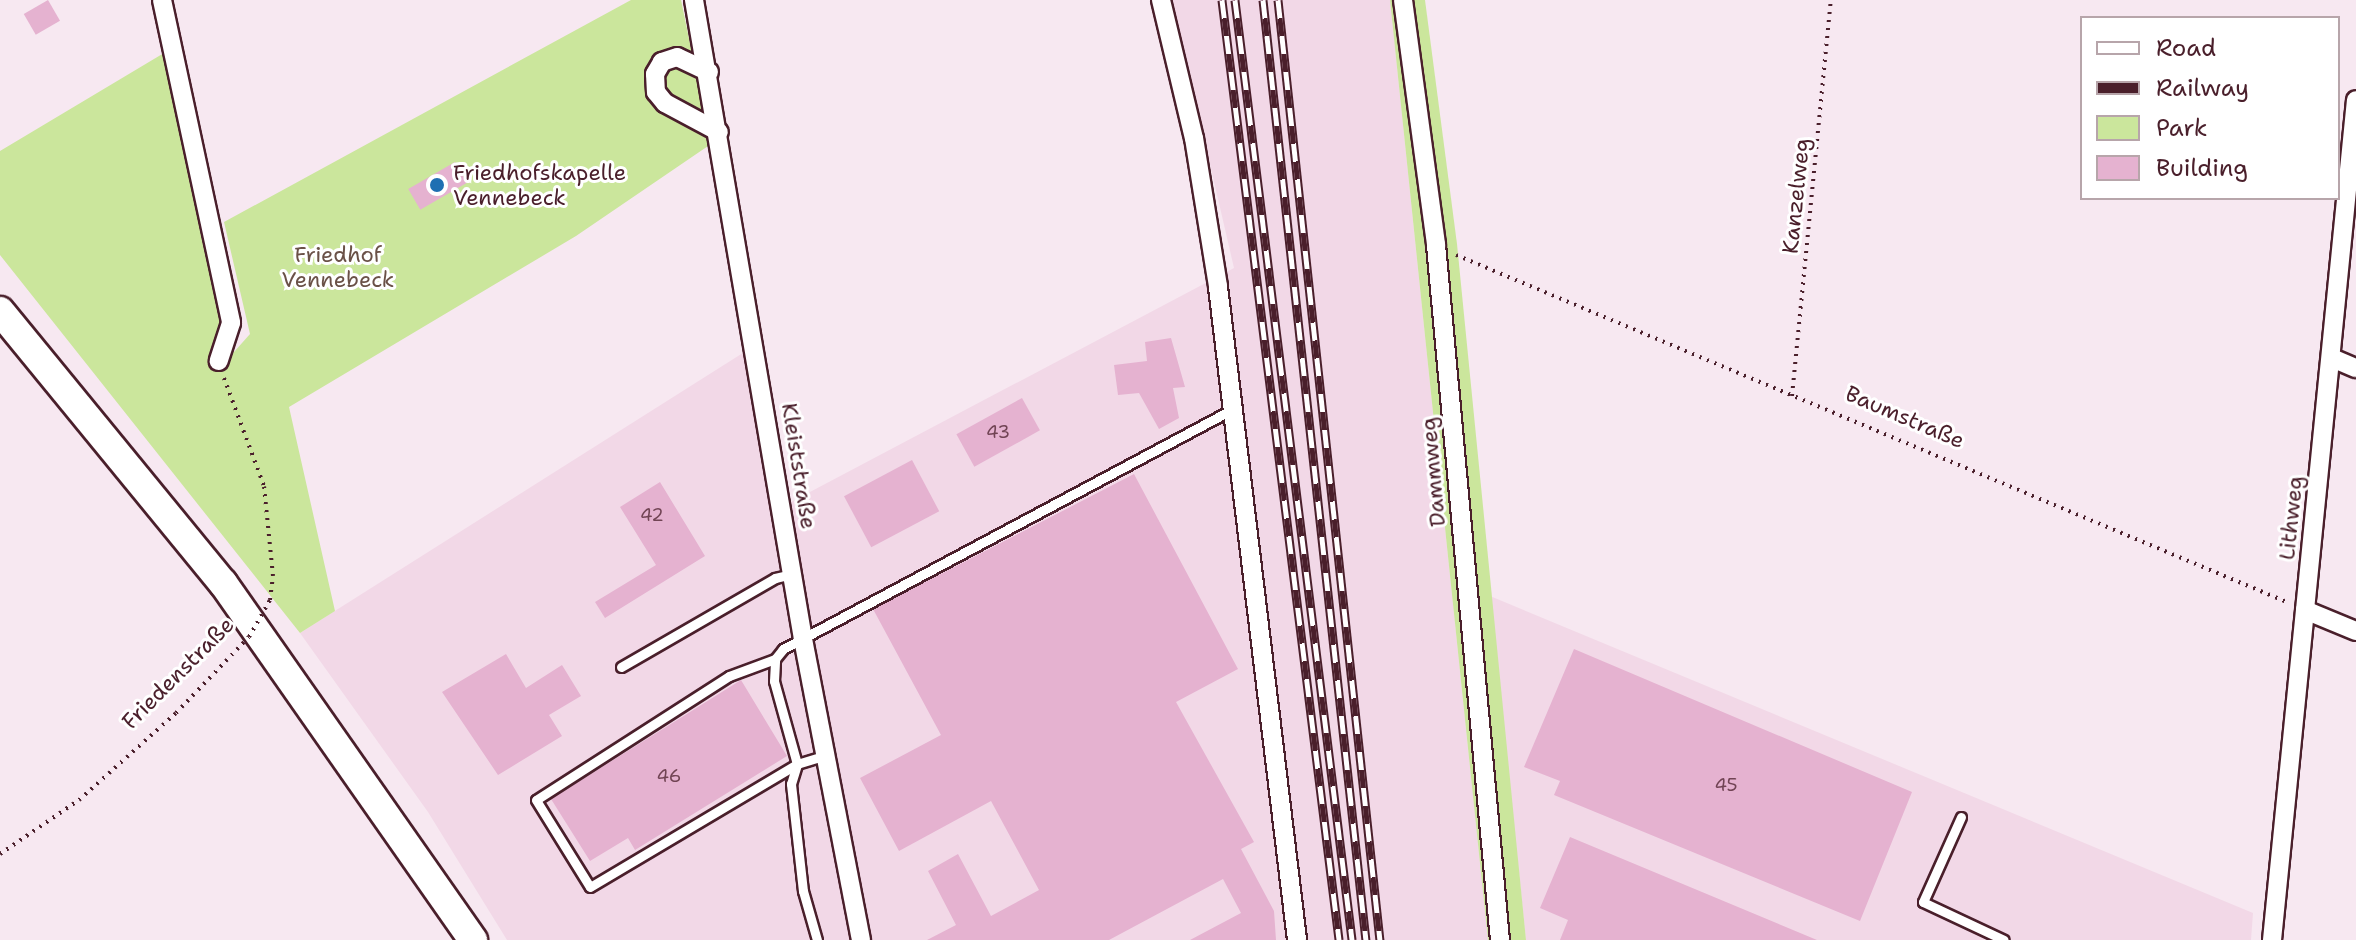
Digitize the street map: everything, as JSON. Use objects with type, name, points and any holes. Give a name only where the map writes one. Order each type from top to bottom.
[{"type":"main road","points":[[0,311],[223,583],[473,940]]},
{"type":"street","points":[[162,0],[231,323],[219,361]]},
{"type":"street","name":"Kleiststraße","points":[[694,0],[709,72],[803,639],[861,940]]},
{"type":"street","points":[[1161,0],[1194,138],[1233,409],[1297,940]]},
{"type":"street","name":"Dammweg","points":[[1403,0],[1436,245],[1500,940]]},
{"type":"street","points":[[709,72],[677,57],[662,62],[655,74],[656,92],[665,103],[719,132]]},
{"type":"street","name":"Lithweg","points":[[2272,940],[2356,109]]},
{"type":"street","points":[[2332,358],[2356,368]]},
{"type":"street","points":[[2305,610],[2356,631]]},
{"type":"lane","points":[[826,755],[797,764],[590,887],[536,800],[729,676],[775,659],[803,639],[1233,409]]},
{"type":"lane","points":[[621,667],[775,578],[793,574]]},
{"type":"lane","points":[[775,659],[774,681],[797,764],[791,784],[794,821],[817,940]]},
{"type":"lane","points":[[1961,817],[1923,902],[2004,940]]},
{"type":"path","name":"Kanzelweg","points":[[1792,396],[1831,0]]},
{"type":"path","name":"Baumstraße","points":[[1436,245],[2305,610]]},
{"type":"path","name":"Friedenstraße","points":[[0,854],[79,800],[176,713],[249,637],[270,600],[273,576],[264,486],[219,361]]},
{"type":"shaded area","points":[[1172,0],[1390,0],[1488,940],[507,940],[428,812],[300,633],[746,351],[774,511],[1234,268]]},
{"type":"shaded area","points":[[1490,596],[2253,913],[2251,940],[1526,940]]},
{"type":"green space","name":"Friedhof Vennebeck","points":[[631,0],[681,0],[711,144],[576,236],[289,407],[335,611],[300,633],[0,255],[0,151],[164,53],[234,352],[250,334],[224,222]]},
{"type":"green space","points":[[1390,0],[1425,0],[1457,244],[1526,940],[1488,940]]},
{"type":"building","points":[[48,0],[60,21],[36,35],[24,14]]},
{"type":"building","name":"Friedhofskapelle Vennebeck","points":[[455,162],[467,183],[420,210],[408,189]]},
{"type":"building","points":[[1171,338],[1185,387],[1173,388],[1179,418],[1159,429],[1139,393],[1118,395],[1114,365],[1147,361],[1145,342]]},
{"type":"building","points":[[1022,398],[1040,430],[974,467],[956,434]]},
{"type":"building","points":[[912,460],[939,511],[871,547],[844,496]]},
{"type":"building","points":[[1134,474],[1238,669],[1176,702],[1254,842],[1241,849],[1274,911],[1276,940],[1190,940],[1241,913],[1223,879],[1109,940],[927,940],[956,925],[928,871],[958,854],[991,916],[1039,890],[991,801],[899,851],[860,778],[941,735],[873,609]]},
{"type":"building","points":[[660,482],[705,556],[605,618],[595,602],[656,565],[620,507]]},
{"type":"building","points":[[1574,649],[1912,792],[1860,921],[1554,795],[1560,781],[1524,767]]},
{"type":"building","points":[[506,654],[526,688],[562,665],[581,696],[549,715],[562,736],[498,775],[442,692]]},
{"type":"building","points":[[741,680],[787,756],[635,850],[628,838],[590,861],[551,799]]},
{"type":"building","points":[[1570,837],[1817,940],[1560,940],[1568,920],[1540,908]]},
{"type":"railway","points":[[1222,0],[1339,940]]},
{"type":"railway","points":[[1235,0],[1352,940]]},
{"type":"railway","points":[[1263,0],[1366,940]]},
{"type":"railway","points":[[1278,0],[1380,940]]},
{"type":"place","name":"Friedhofskapelle Vennebeck","points":[[437,185]]}]
